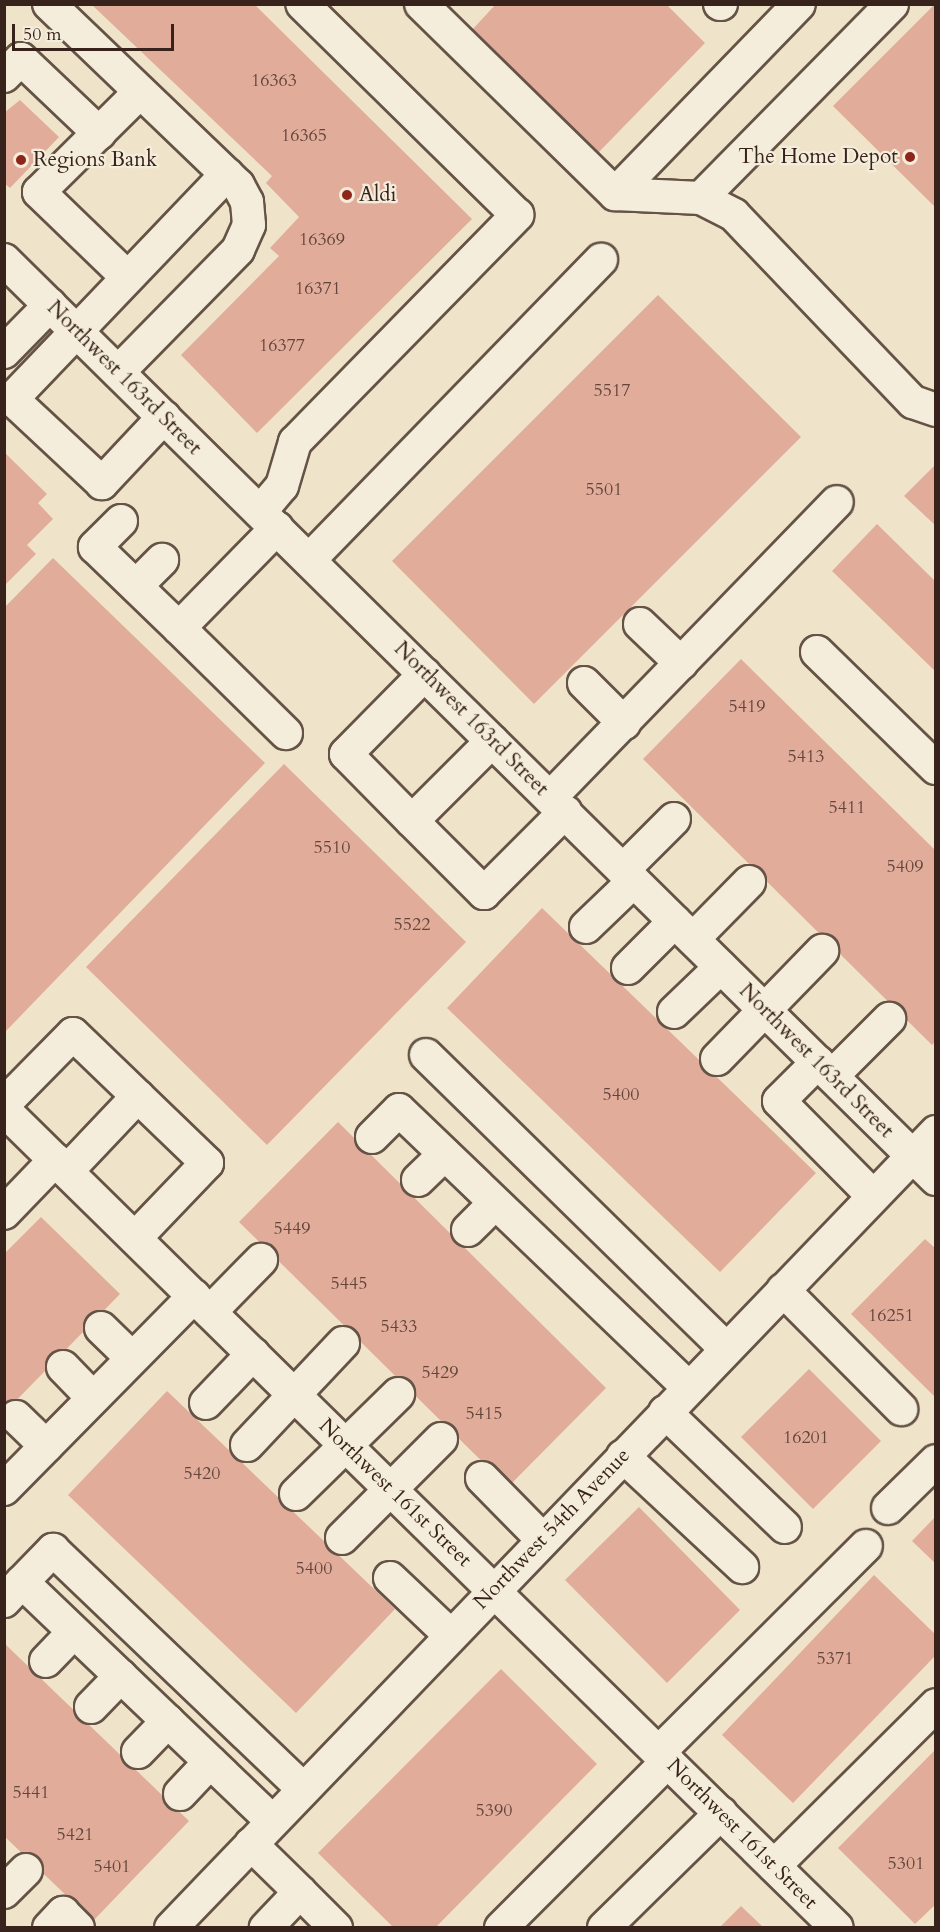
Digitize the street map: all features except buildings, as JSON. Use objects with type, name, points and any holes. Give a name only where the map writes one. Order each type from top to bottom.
[{"type":"street","points":[[179,628],[268,520],[282,486],[295,442],[517,215],[302,4]]},
{"type":"street","points":[[421,4],[615,194],[701,198],[734,215],[913,402],[936,410]]},
{"type":"street","points":[[615,194],[799,4]]},
{"type":"street","points":[[701,198],[892,4]]},
{"type":"street","points":[[53,6],[227,174],[247,202],[249,225],[238,250],[118,372]]},
{"type":"street","points":[[4,76],[21,59],[99,132]]},
{"type":"street","points":[[126,276],[39,192],[140,92]]},
{"type":"street","points":[[164,417],[102,483],[12,399],[126,276],[227,174]]},
{"type":"street","name":"Northwest 163rd Street","points":[[4,260],[936,1179]]},
{"type":"street","points":[[309,560],[601,260]]},
{"type":"street","points":[[4,352],[50,305]]},
{"type":"street","points":[[425,674],[346,754],[484,893],[624,723],[837,502]]},
{"type":"street","points":[[121,521],[96,547],[286,734]]},
{"type":"street","points":[[136,586],[162,560]]},
{"type":"street","points":[[640,624],[681,663]]},
{"type":"street","points":[[817,652],[936,768]]},
{"type":"street","points":[[584,683],[624,723]]},
{"type":"street","points":[[412,821],[492,741]]},
{"type":"street","points":[[586,927],[674,819]]},
{"type":"street","points":[[628,968],[749,882]]},
{"type":"street","points":[[717,1059],[763,1008],[822,951]]},
{"type":"street","points":[[674,1012],[721,967]]},
{"type":"street","points":[[873,1196],[779,1101],[890,1019]]},
{"type":"street","points":[[4,1104],[73,1034],[207,1163],[135,1238]]},
{"type":"street","points":[[426,1055],[726,1349]]},
{"type":"street","points":[[4,1213],[61,1166],[138,1096]]},
{"type":"street","name":"Northwest 161st Street","points":[[4,1110],[837,1928]]},
{"type":"street","points":[[372,1137],[399,1110],[689,1388]]},
{"type":"street","name":"Northwest 54th Avenue","points":[[171,1928],[542,1539],[936,1132]]},
{"type":"street","points":[[418,1180],[445,1154]]},
{"type":"street","points":[[468,1230],[495,1203]]},
{"type":"street","points":[[4,1489],[132,1358],[261,1260]]},
{"type":"street","points":[[783,1290],[901,1409]]},
{"type":"street","points":[[101,1328],[132,1358]]},
{"type":"street","points":[[247,1445],[343,1343]]},
{"type":"street","points":[[206,1403],[253,1354]]},
{"type":"street","points":[[63,1367],[93,1398]]},
{"type":"street","points":[[296,1494],[398,1394]]},
{"type":"street","points":[[665,1412],[785,1527]]},
{"type":"street","points":[[16,1417],[46,1446]]},
{"type":"street","points":[[342,1538],[441,1439]]},
{"type":"street","points":[[622,1456],[742,1567]]},
{"type":"street","points":[[888,1508],[936,1461]]},
{"type":"street","points":[[482,1478],[542,1539]]},
{"type":"street","points":[[501,1928],[866,1546]]},
{"type":"street","points":[[272,1821],[74,1632],[13,1591],[53,1550],[303,1789]]},
{"type":"street","points":[[390,1578],[450,1635]]},
{"type":"street","points":[[46,1661],[74,1632]]},
{"type":"street","points":[[91,1707],[121,1676]]},
{"type":"street","points":[[774,1866],[936,1705]]},
{"type":"street","points":[[138,1752],[168,1721]]},
{"type":"street","points":[[180,1794],[210,1762]]},
{"type":"street","points":[[604,1928],[721,1813]]},
{"type":"street","points":[[251,1844],[336,1928]]},
{"type":"street","points":[[266,1928],[300,1892]]},
{"type":"street","points":[[49,1928],[63,1913],[78,1928]]},
{"type":"place","name":"The Home Depot","points":[[910,157]]},
{"type":"place","name":"Regions Bank","points":[[21,160]]},
{"type":"place","name":"Aldi","points":[[347,195]]}]
